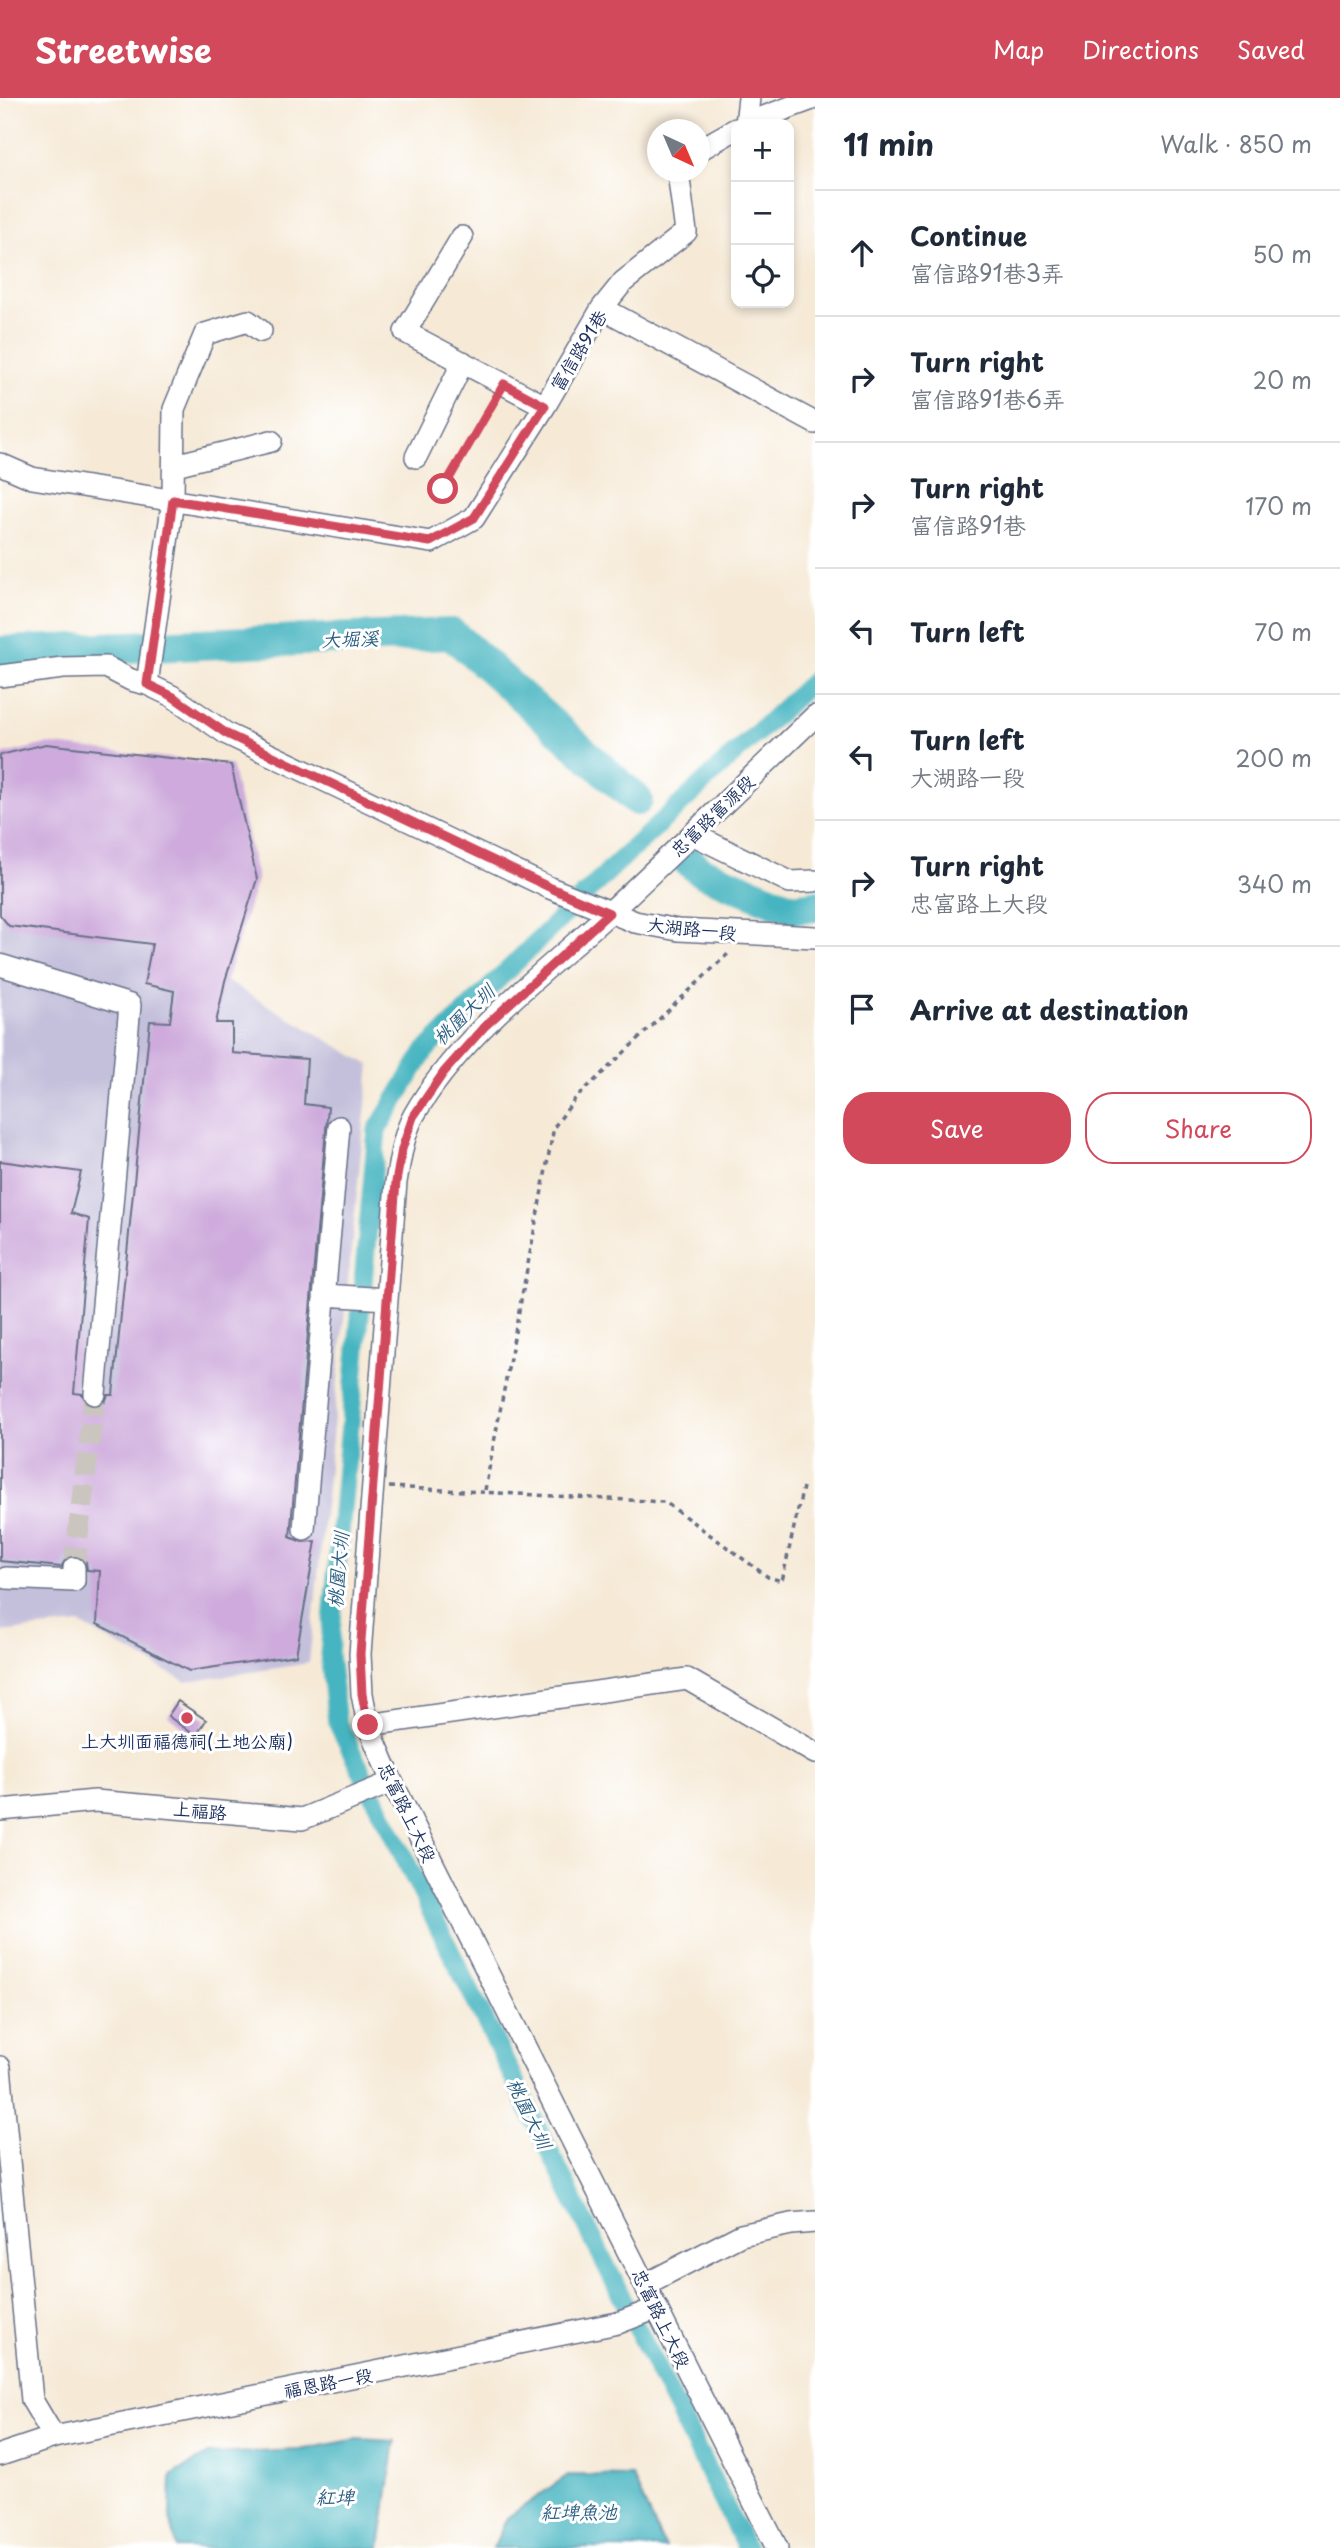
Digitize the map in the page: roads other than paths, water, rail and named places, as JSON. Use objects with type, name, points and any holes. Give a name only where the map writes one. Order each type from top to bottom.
[{"type":"street","points":[[747,119],[749,98]]},
{"type":"street","points":[[759,119],[815,98]]},
{"type":"street","points":[[710,144],[731,132]]},
{"type":"street","name":"富信路91巷","points":[[0,464],[32,478],[430,542],[474,518],[545,406],[602,308],[623,282],[685,232],[679,182]]},
{"type":"street","points":[[463,237],[405,332],[545,406]]},
{"type":"street","points":[[602,308],[815,423]]},
{"type":"street","points":[[147,684],[173,500],[174,409],[205,334],[248,321],[261,331]]},
{"type":"street","points":[[415,457],[463,362]]},
{"type":"street","points":[[175,465],[271,440]]},
{"type":"street","name":"大湖路一段","points":[[0,676],[63,668],[106,667],[172,696],[227,734],[585,904],[635,922],[678,930],[815,937]]},
{"type":"street","name":"忠富路富源段","points":[[609,913],[815,716]]},
{"type":"street","points":[[692,834],[790,882],[815,881]]},
{"type":"street","name":"忠富路上大段","points":[[609,913],[484,1027],[444,1072],[413,1117],[402,1149],[384,1299],[360,1654],[362,1694],[368,1725],[386,1784],[646,2284],[650,2311],[777,2548]]},
{"type":"street","points":[[0,965],[130,1005],[95,1394]]},
{"type":"street","points":[[304,1529],[339,1127]]},
{"type":"street","points":[[324,1295],[384,1299]]},
{"type":"street","points":[[6,1578],[74,1581],[74,1568]]},
{"type":"street","points":[[368,1725],[687,1679],[815,1753]]},
{"type":"street","name":"上福路","points":[[0,1810],[95,1801],[302,1819],[386,1784]]},
{"type":"street","points":[[0,2067],[32,2400],[54,2437]]},
{"type":"street","points":[[646,2284],[741,2235],[791,2224],[815,2222]]},
{"type":"street","name":"福恩路一段","points":[[0,2455],[54,2437],[618,2323],[650,2311]]},
{"type":"water","name":"紅埤","points":[[357,2439],[395,2441],[380,2548],[177,2548],[170,2517],[171,2476],[208,2454],[299,2450]]},
{"type":"water","name":"紅埤魚池","points":[[568,2475],[632,2476],[665,2548],[493,2548],[507,2518]]},
{"type":"waterway","name":"大堀溪","points":[[0,652],[452,634],[637,800]]},
{"type":"waterway","name":"桃園大圳","points":[[746,2548],[337,1722],[329,1654],[377,1130],[425,1051],[616,864],[815,679]]},
{"type":"waterway","name":"大堀溪","points":[[687,860],[702,872],[793,909],[815,906]]},
{"type":"tunnel","points":[[74,1568],[95,1394]]},
{"type":"place","name":"上大圳面福德祠(土地公廟)","points":[[187,1718]]}]
